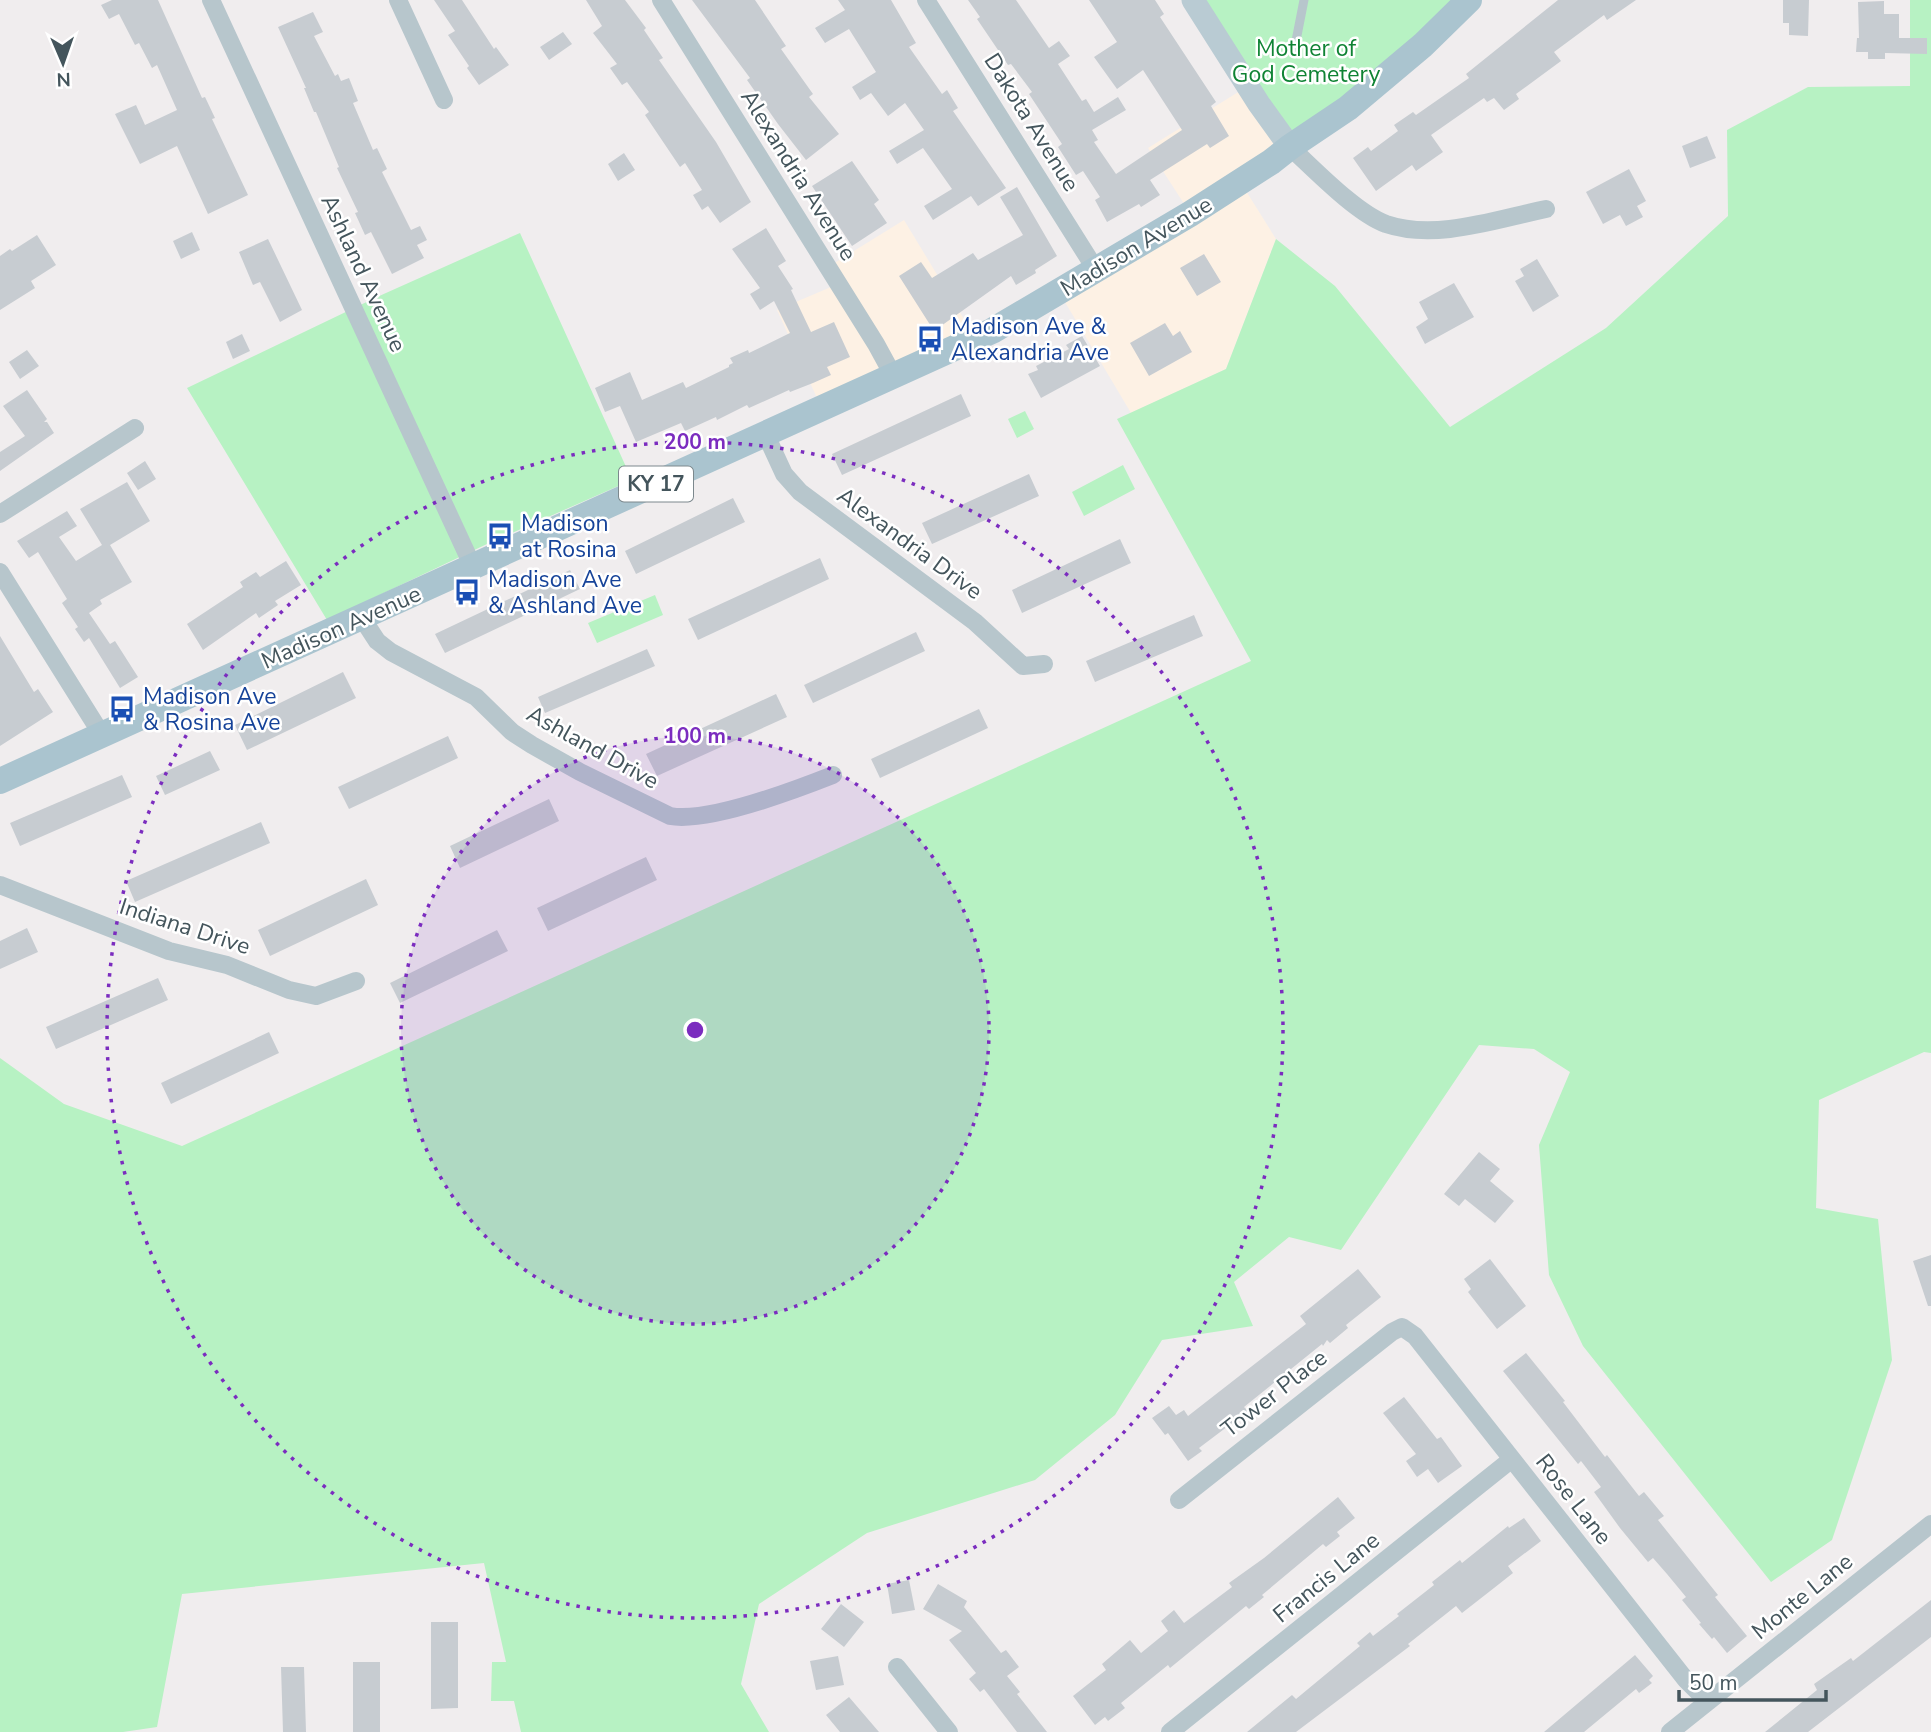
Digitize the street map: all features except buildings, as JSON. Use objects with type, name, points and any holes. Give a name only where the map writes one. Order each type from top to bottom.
[{"type":"main road","name":"Madison Avenue","points":[[0,782],[992,331],[1241,183],[1348,108],[1423,45],[1469,0]]},
{"type":"street","name":"Ashland Avenue","points":[[211,0],[473,567]]},
{"type":"street","points":[[398,0],[444,100]]},
{"type":"street","name":"Alexandria Avenue","points":[[661,0],[864,324],[894,377]]},
{"type":"street","name":"Dakota Avenue","points":[[926,0],[1096,270]]},
{"type":"street","points":[[1193,0],[1259,104],[1290,147],[1349,200],[1385,224],[1413,230],[1451,229],[1546,209]]},
{"type":"street","points":[[0,514],[135,428]]},
{"type":"street","name":"Alexandria Drive","points":[[766,435],[784,474],[800,492],[975,622],[1023,666],[1044,664]]},
{"type":"street","points":[[0,572],[102,735]]},
{"type":"street","name":"Ashland Drive","points":[[362,618],[377,641],[391,652],[476,697],[512,732],[580,772],[670,816],[681,818],[713,814],[833,775]]},
{"type":"street","name":"Indiana Drive","points":[[0,885],[169,951],[227,965],[289,990],[316,996],[356,981]]},
{"type":"street","name":"Rose Lane","points":[[1402,1327],[1415,1336],[1686,1680],[1708,1703]]},
{"type":"street","name":"Tower Place","points":[[1178,1500],[1392,1332],[1402,1327]]},
{"type":"street","name":"Francis Lane","points":[[1170,1732],[1512,1459]]},
{"type":"street","name":"Monte Lane","points":[[1670,1732],[1931,1524]]},
{"type":"street","points":[[897,1667],[949,1732]]},
{"type":"lane","points":[[1294,51],[1304,0]]},
{"type":"shaded area","points":[[1248,86],[1290,147],[1241,183],[1276,239],[1226,369],[1131,413],[1059,292],[1190,213],[1148,148]]},
{"type":"shaded area","points":[[904,220],[976,339],[822,409],[777,310],[838,284],[828,267]]},
{"type":"green space","name":"Mother of God Cemetery","points":[[1193,0],[1469,0],[1290,147]]},
{"type":"green space","points":[[1910,0],[1931,0],[1931,1053],[1924,1052],[1819,1100],[1816,1208],[1878,1219],[1892,1360],[1832,1540],[1771,1582],[1583,1346],[1549,1275],[1539,1145],[1570,1072],[1534,1049],[1479,1045],[1341,1250],[1289,1237],[1234,1282],[1253,1326],[1162,1340],[1115,1415],[1035,1480],[867,1533],[759,1604],[741,1684],[769,1732],[521,1732],[514,1701],[491,1701],[492,1662],[506,1662],[484,1563],[182,1594],[157,1727],[123,1732],[0,1732],[0,1058],[64,1104],[182,1146],[1251,661],[1117,419],[1226,369],[1276,239],[1335,286],[1450,427],[1606,328],[1728,216],[1727,130],[1808,87],[1910,86]]},
{"type":"green space","points":[[520,233],[632,480],[487,544],[327,620],[187,388],[377,297]]},
{"type":"green space","points":[[1025,411],[1034,429],[1017,438],[1008,419]]},
{"type":"green space","points":[[1123,465],[1135,489],[1084,516],[1072,492]]},
{"type":"green space","points":[[655,595],[663,615],[597,643],[588,623]]},
{"type":"place","name":"Madison Ave & Alexandria Ave","points":[[930,339]]},
{"type":"place","name":"Madison at Rosina","points":[[500,536]]},
{"type":"place","name":"Madison Ave & Ashland Ave","points":[[467,592]]},
{"type":"place","name":"Madison Ave & Rosina Ave","points":[[122,709]]}]
